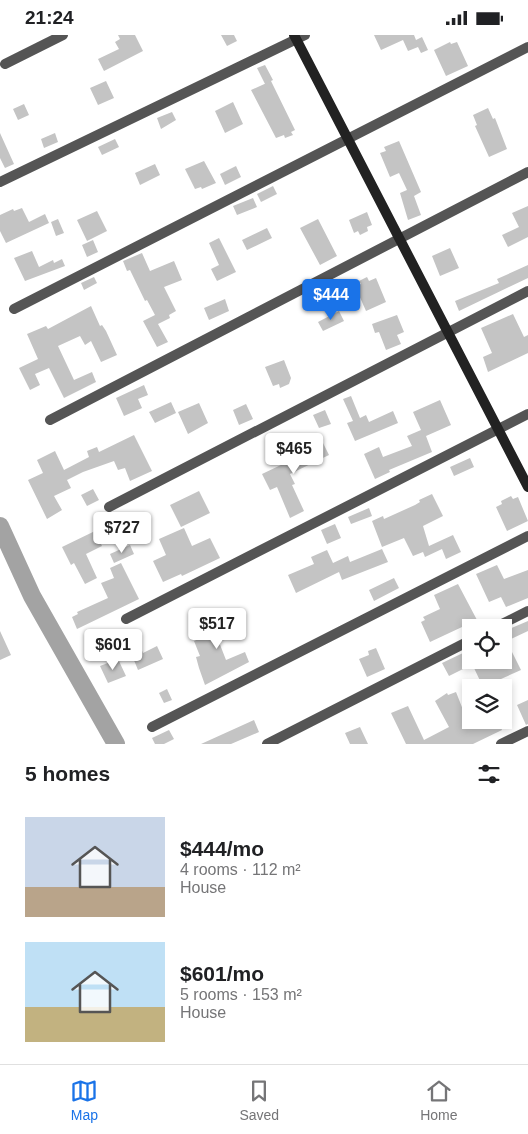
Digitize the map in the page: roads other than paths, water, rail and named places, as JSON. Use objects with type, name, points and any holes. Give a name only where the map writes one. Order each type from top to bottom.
[{"type":"main road","points":[[299,36],[348,138],[528,487]]},
{"type":"street","points":[[5,64],[63,35]]},
{"type":"street","points":[[0,182],[299,36]]},
{"type":"street","points":[[14,309],[528,47]]},
{"type":"street","points":[[50,420],[528,172]]},
{"type":"street","points":[[109,507],[528,291]]},
{"type":"street","points":[[126,619],[528,414]]},
{"type":"street","points":[[152,727],[528,535]]},
{"type":"street","points":[[512,619],[528,611]]},
{"type":"street","points":[[267,744],[462,645]]},
{"type":"street","points":[[501,744],[528,731]]},
{"type":"waterway","points":[[0,526],[32,596],[116,744]]}]
